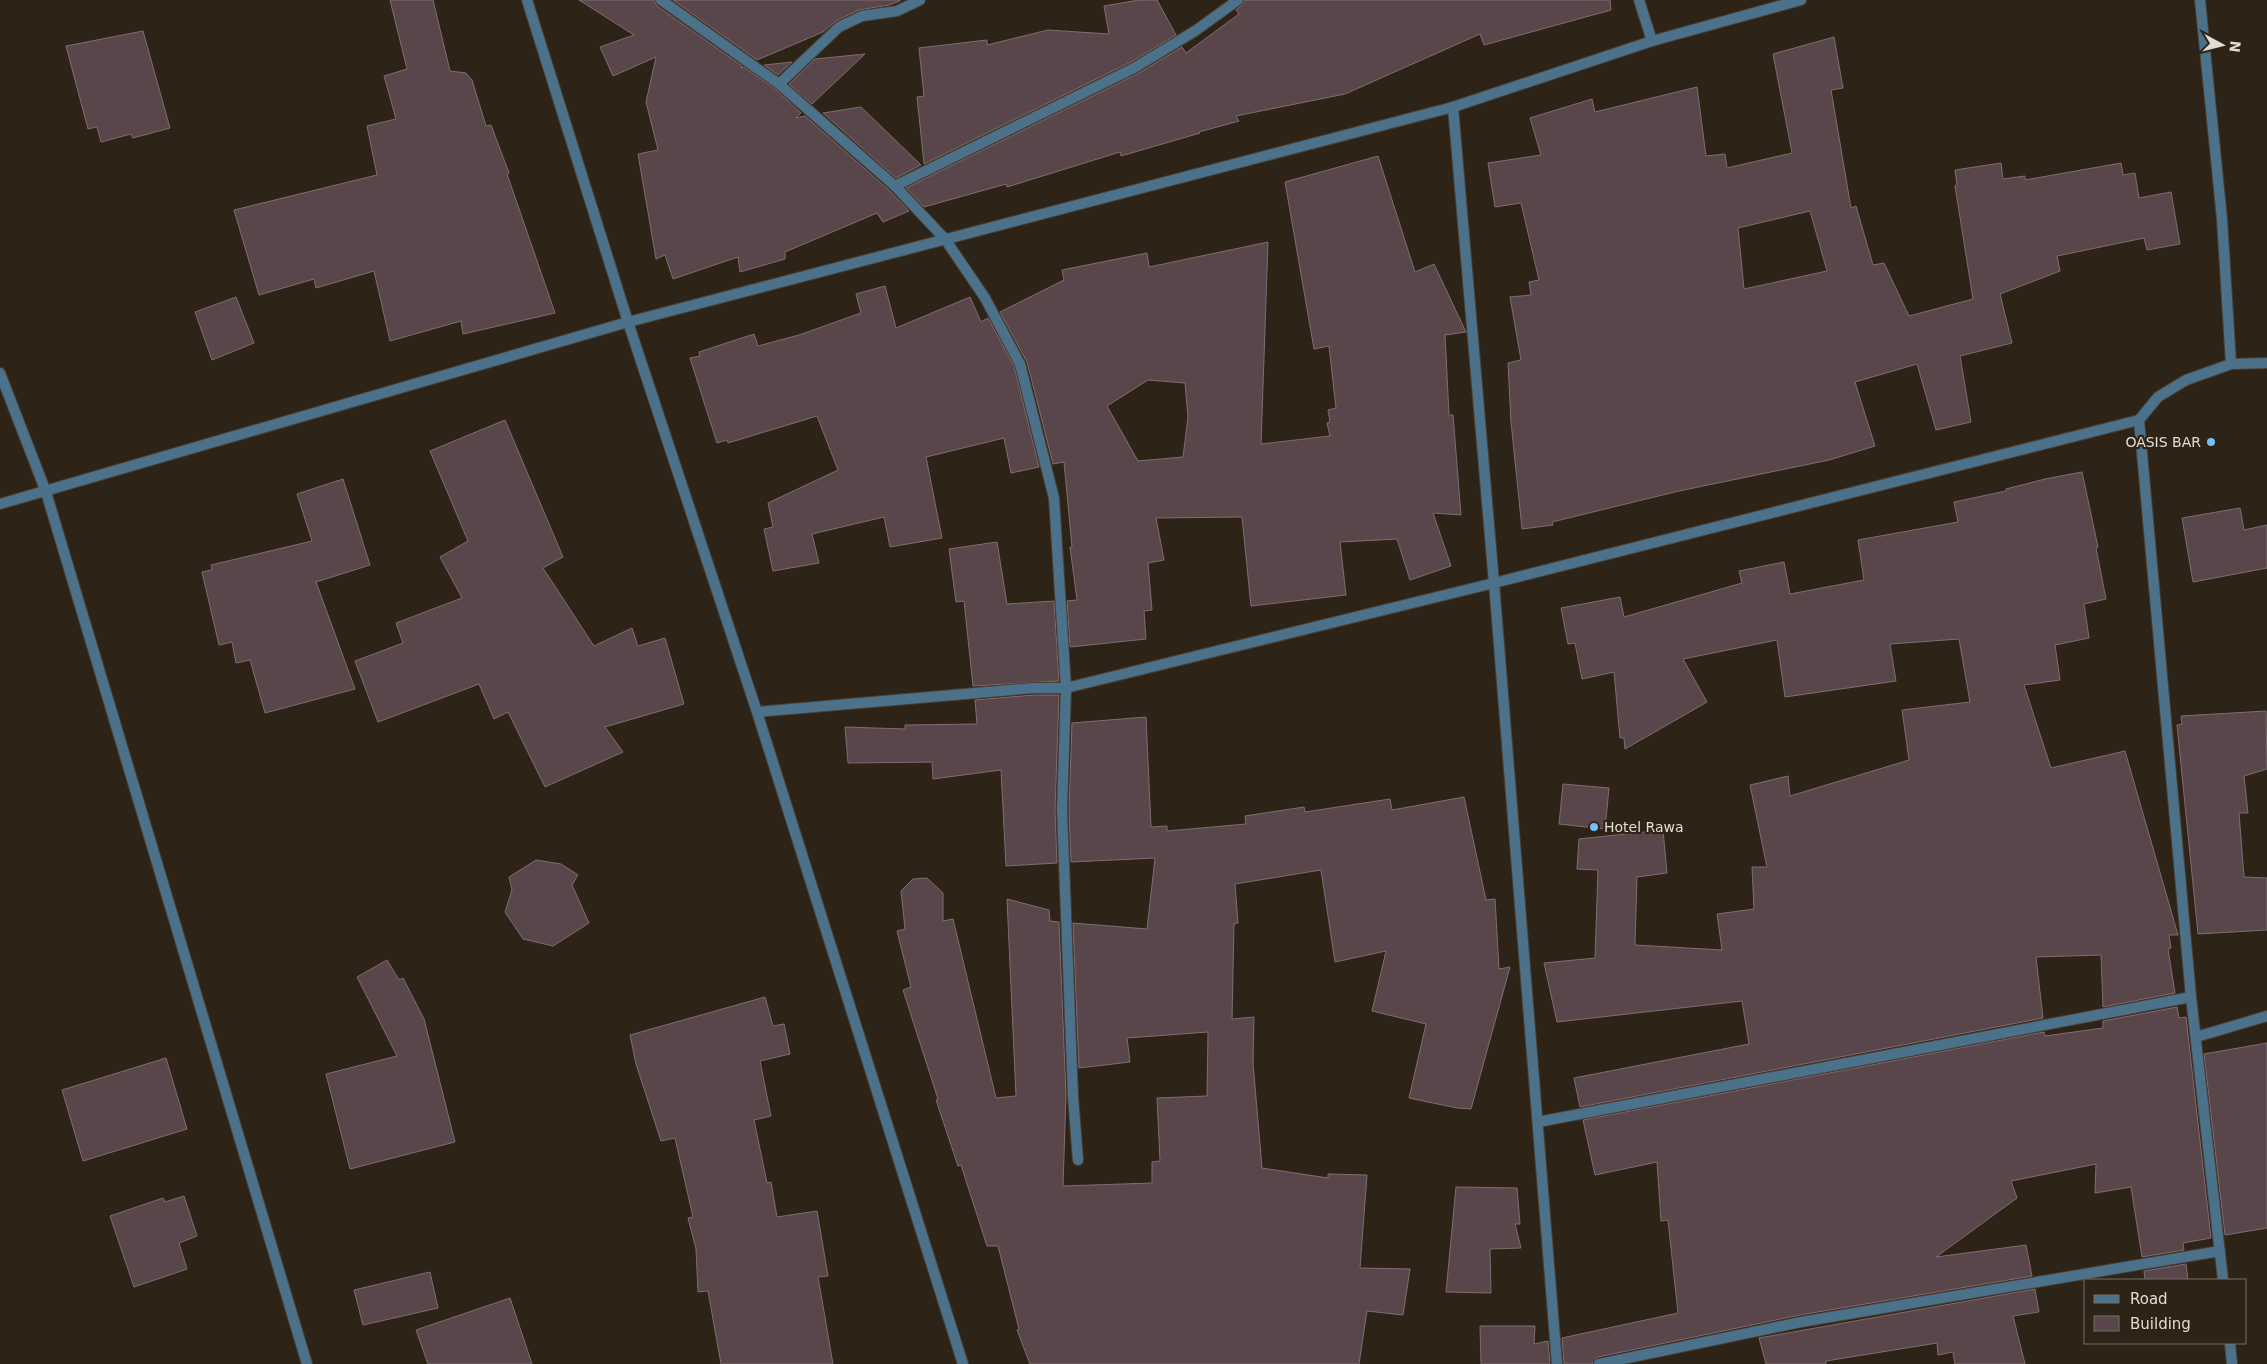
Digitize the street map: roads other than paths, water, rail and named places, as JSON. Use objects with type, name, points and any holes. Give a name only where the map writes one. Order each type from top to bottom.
[{"type":"street","points":[[527,0],[628,322],[758,712],[963,1364]]},
{"type":"street","points":[[661,0],[779,84],[895,186],[946,239],[985,298],[1020,364],[1054,498],[1066,688],[1062,810],[1073,1097],[1078,1160]]},
{"type":"street","points":[[779,84],[839,28],[862,16],[897,11],[920,0]]},
{"type":"street","points":[[895,186],[1134,68],[1195,31],[1238,0]]},
{"type":"street","points":[[1639,0],[1652,41]]},
{"type":"street","points":[[0,504],[628,322],[1453,107],[1652,41],[1801,0]]},
{"type":"street","points":[[2200,0],[2222,218],[2231,364]]},
{"type":"street","points":[[1453,107],[1494,583],[1557,1364]]},
{"type":"street","points":[[758,712],[1034,688],[1066,688],[1494,583],[2139,420],[2158,398],[2186,380],[2231,364],[2267,364]]},
{"type":"street","points":[[0,372],[46,492],[306,1364]]},
{"type":"street","points":[[2139,420],[2190,997],[2223,1279]]},
{"type":"street","points":[[1538,1122],[2190,997]]},
{"type":"street","points":[[2196,1037],[2267,1016]]},
{"type":"street","points":[[1600,1364],[1801,1322],[2220,1251]]},
{"type":"street","points":[[2230,1344],[2232,1364]]},
{"type":"place","name":"OASIS BAR","points":[[2211,442]]},
{"type":"place","name":"Hotel Rawa","points":[[1594,827]]}]
